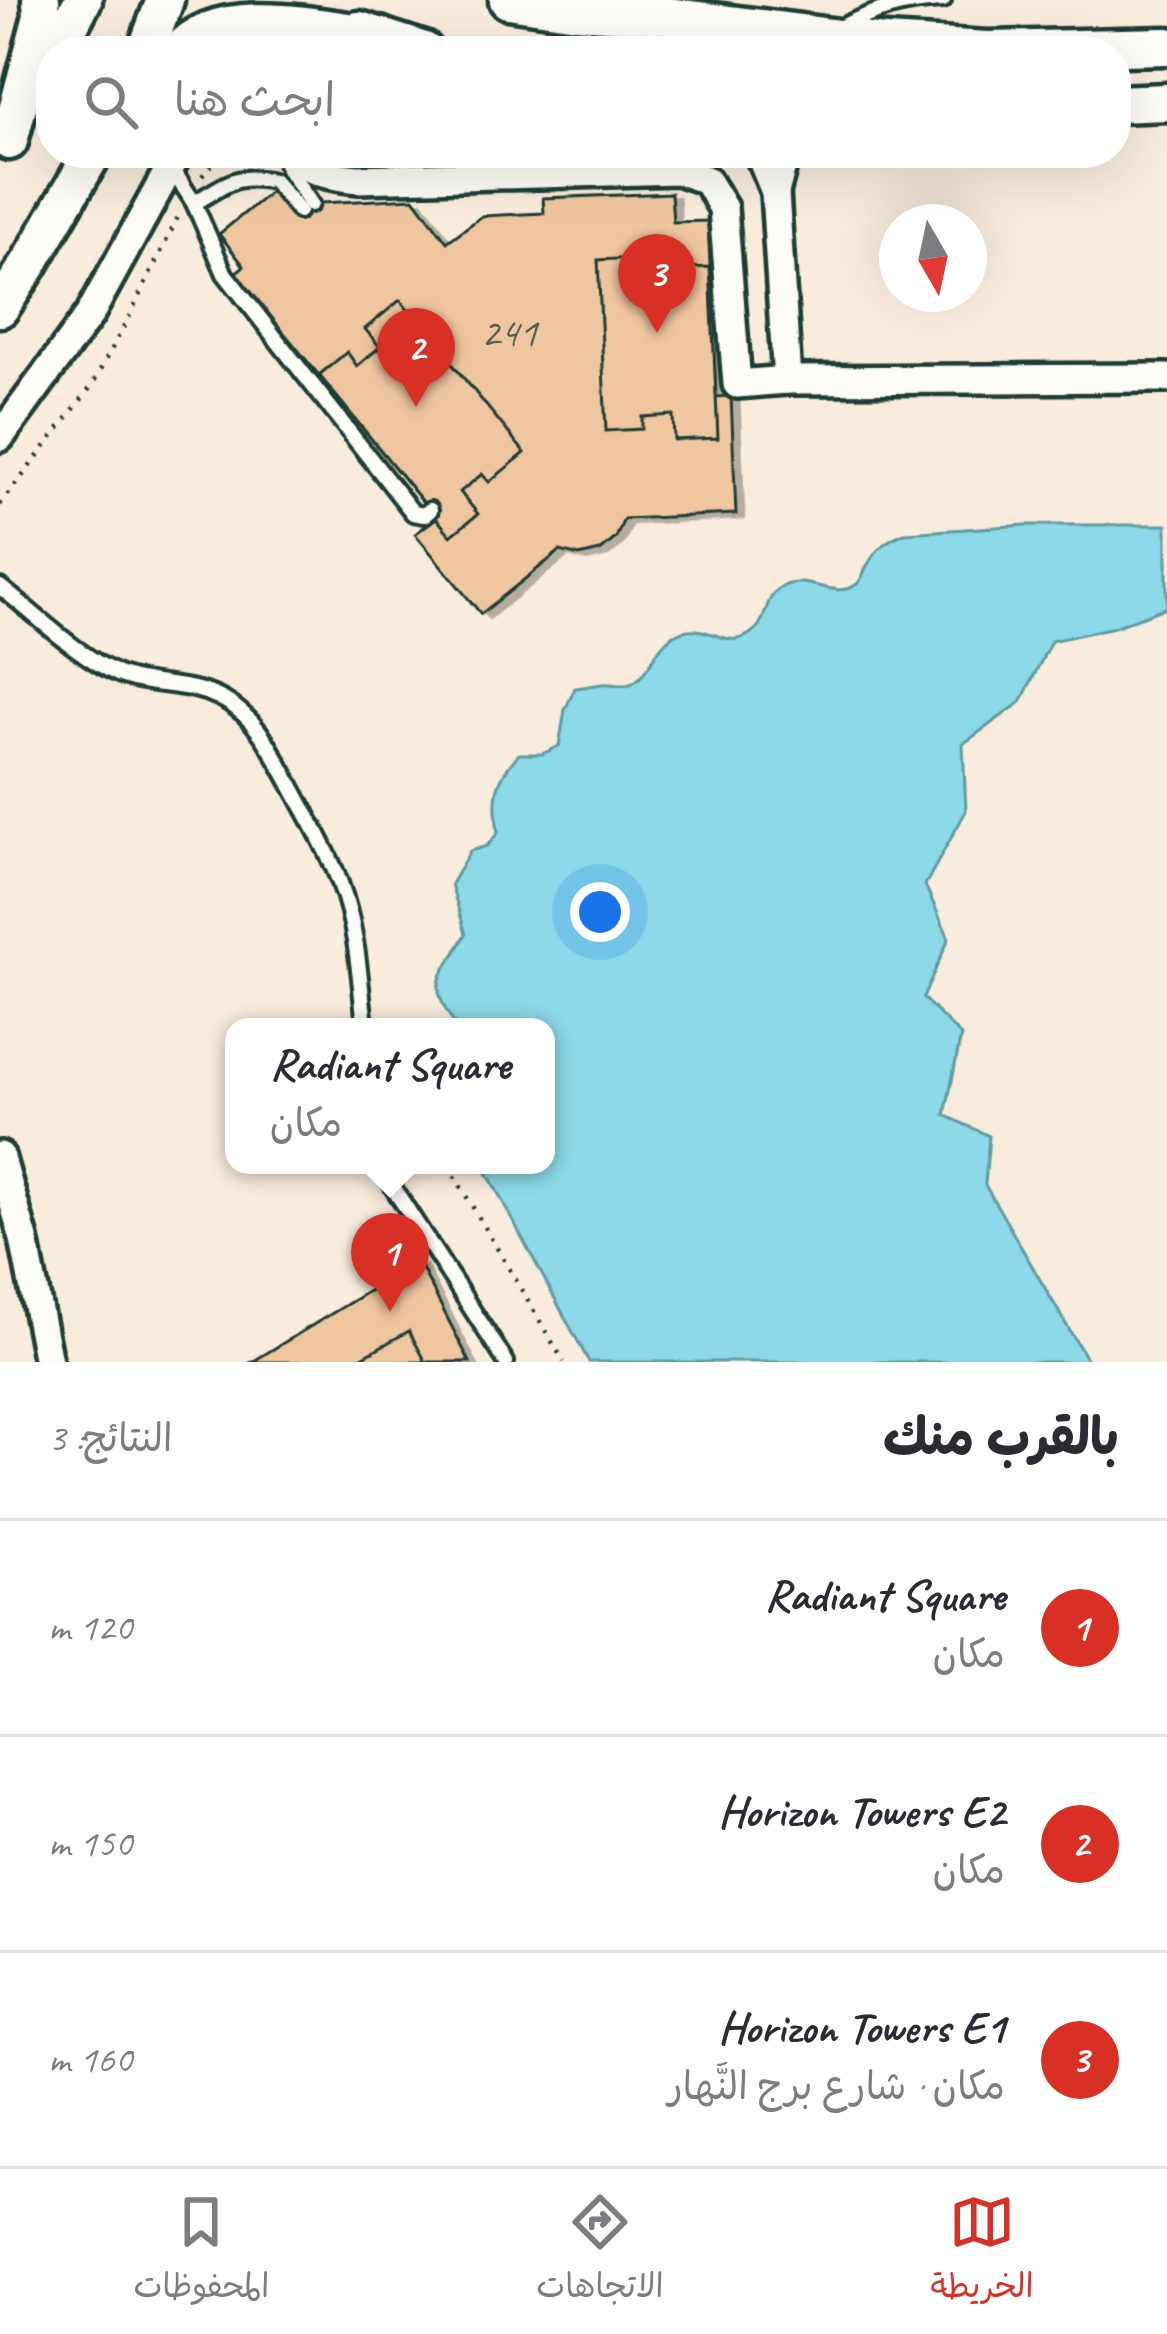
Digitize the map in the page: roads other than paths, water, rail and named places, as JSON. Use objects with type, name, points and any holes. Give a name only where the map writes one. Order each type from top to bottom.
[{"type":"main road","points":[[36,36],[41,0]]},
{"type":"main road","points":[[64,36],[83,0]]},
{"type":"main road","points":[[152,36],[165,0]]},
{"type":"main road","points":[[268,0],[380,36]]},
{"type":"main road","points":[[508,0],[822,36]]},
{"type":"main road","points":[[196,36],[215,26],[256,21],[380,36]]},
{"type":"main road","points":[[4,148],[36,37]]},
{"type":"main road","points":[[1131,47],[1167,46]]},
{"type":"main road","points":[[4,148],[36,89]]},
{"type":"main road","points":[[1131,104],[1167,103]]},
{"type":"main road","points":[[0,308],[86,168]]},
{"type":"street","points":[[0,437],[90,314],[171,168]]},
{"type":"street","points":[[311,168],[358,179],[678,170],[706,180],[723,208],[726,384],[1167,378]]},
{"type":"street","points":[[765,168],[775,192],[787,380]]},
{"type":"street","points":[[775,192],[782,168]]},
{"type":"street","points":[[0,1156],[48,1362]]},
{"type":"lane","points":[[822,36],[874,10],[943,0]]},
{"type":"lane","points":[[178,168],[225,274],[413,513],[424,515],[430,510]]},
{"type":"lane","points":[[192,199],[251,176],[274,181],[305,207],[288,168]]},
{"type":"lane","points":[[0,587],[103,667],[135,680],[206,691],[261,730],[341,886],[356,945],[364,1018]]},
{"type":"lane","points":[[386,1174],[506,1362]]},
{"type":"water","points":[[1026,525],[1167,525],[1167,607],[1114,627],[1051,641],[1021,702],[963,744],[966,811],[925,885],[949,938],[923,998],[961,1036],[945,1115],[989,1136],[985,1185],[1088,1362],[589,1362],[488,1174],[555,1174],[555,1018],[451,1018],[441,998],[440,979],[466,934],[451,884],[470,851],[487,846],[498,833],[496,800],[504,773],[519,754],[542,754],[559,746],[565,710],[575,688],[630,684],[677,633],[697,630],[730,639],[747,636],[760,624],[778,589],[795,583],[849,588],[858,583],[882,546],[905,533]]},
{"type":"place","name":"Horizon Towers E1","points":[[657,333]]},
{"type":"place","name":"Horizon Towers E2","points":[[416,407]]},
{"type":"place","name":"Radiant Square","points":[[390,1312]]}]
